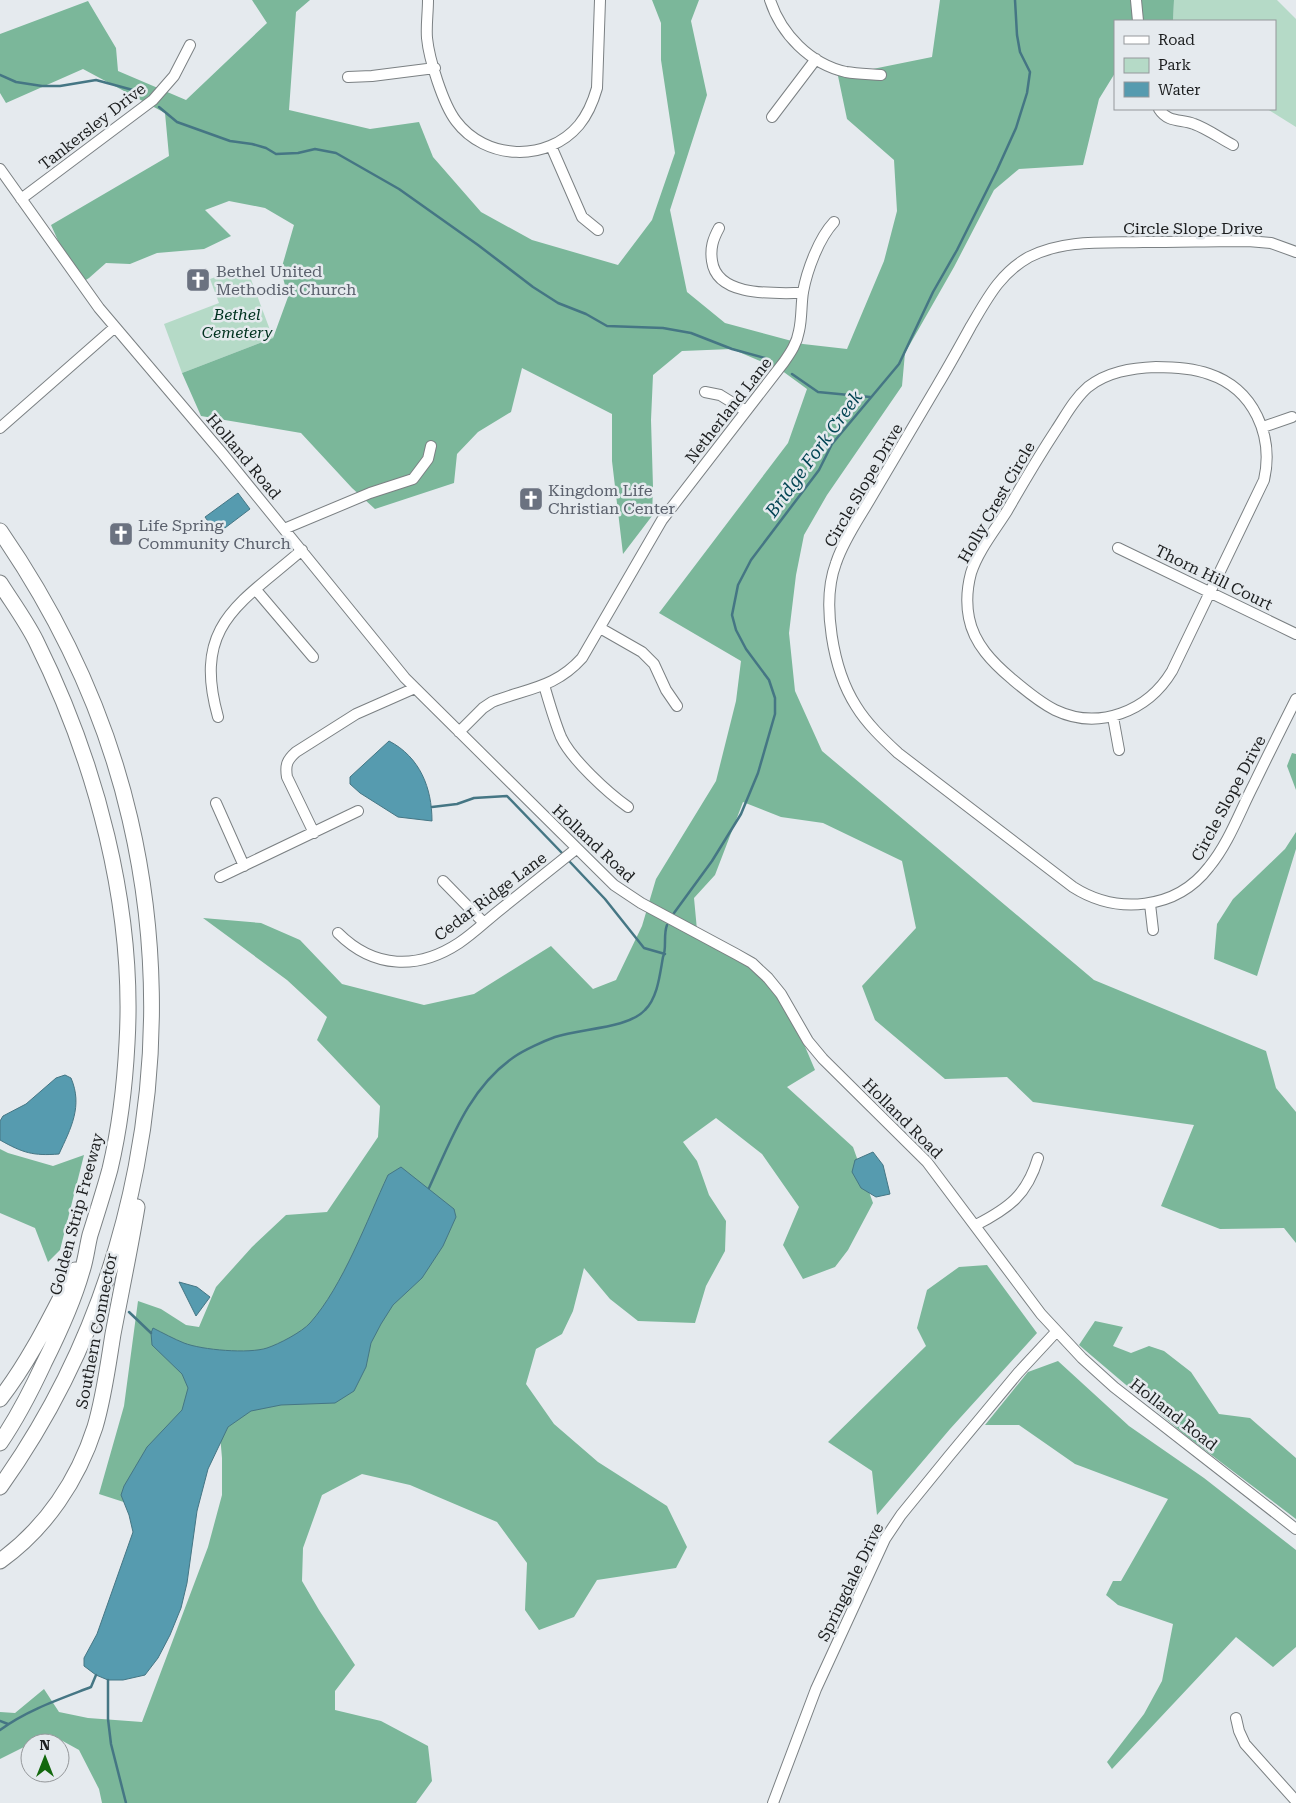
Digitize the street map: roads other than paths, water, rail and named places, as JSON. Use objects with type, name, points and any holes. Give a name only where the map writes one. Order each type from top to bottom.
[{"type":"highway","points":[[0,531],[40,592],[77,664],[107,740],[123,793],[138,856],[146,908],[152,992],[149,1077],[143,1128],[134,1180],[105,1285],[86,1334],[61,1387],[39,1426],[0,1487]]},
{"type":"highway","name":"Golden Strip Freeway","points":[[0,583],[36,640],[66,708],[82,751],[114,864],[123,926],[128,990],[127,1041],[123,1091],[110,1168],[86,1249],[83,1269],[69,1311],[30,1391],[0,1443]]},
{"type":"highway","name":"Southern Connector","points":[[0,1561],[25,1541],[62,1497],[75,1476],[95,1425],[134,1227],[150,1125],[149,1077]]},
{"type":"highway","name":"Southern Connector","points":[[0,1399],[38,1342],[86,1249]]},
{"type":"street","points":[[428,0],[427,38],[434,68],[450,113],[462,128],[476,140],[495,149],[515,152],[532,151],[551,146],[577,128],[586,116],[594,98],[598,80],[600,0]]},
{"type":"street","points":[[770,0],[777,18],[787,32],[800,47],[816,59],[844,71],[881,75]]},
{"type":"street","points":[[1136,0],[1138,20]]},
{"type":"street","name":"Tankersley Drive","points":[[21,199],[153,100],[174,76],[190,45]]},
{"type":"street","points":[[772,117],[816,59]]},
{"type":"street","points":[[348,77],[372,76],[434,68]]},
{"type":"street","points":[[1159,110],[1169,118],[1195,124],[1233,145]]},
{"type":"street","points":[[551,146],[582,217],[598,230]]},
{"type":"street","name":"Holland Road","points":[[0,169],[115,328],[222,453],[365,630],[415,688],[601,874],[631,898],[736,954],[752,964],[768,978],[785,999],[808,1041],[823,1059],[928,1162],[1024,1293],[1056,1332],[1114,1386],[1296,1529]]},
{"type":"street","name":"Netherland Lane","points":[[459,732],[483,708],[492,702],[558,679],[571,670],[582,658],[662,520],[794,348],[799,331],[806,278],[822,240],[834,222]]},
{"type":"street","points":[[719,228],[713,240],[711,252],[712,265],[724,282],[735,288],[753,291],[803,293]]},
{"type":"street","name":"Circle Slope Drive","points":[[1296,252],[1271,243],[1254,241],[1090,243],[1057,247],[1032,256],[1016,265],[1003,277],[988,296],[851,532],[838,557],[830,587],[830,616],[837,658],[843,680],[852,700],[879,736],[898,753],[1047,868],[1081,892],[1094,899],[1113,904],[1150,904],[1166,898],[1188,886],[1214,862],[1296,699]]},
{"type":"street","points":[[0,428],[115,328]]},
{"type":"street","name":"Holly Crest Circle","points":[[1156,367],[1186,369],[1210,374],[1229,383],[1253,408],[1263,427],[1268,454],[1264,480],[1210,592],[1172,671],[1163,684],[1145,701],[1113,717],[1088,718],[1070,715],[1054,710],[1025,690],[990,658],[975,636],[967,606],[968,586],[976,561],[1072,405],[1088,388],[1110,374],[1156,367]]},
{"type":"street","points":[[704,392],[720,395],[746,411]]},
{"type":"street","points":[[1263,427],[1292,417]]},
{"type":"street","points":[[284,529],[370,493],[413,479],[428,459],[431,446]]},
{"type":"street","name":"Thorn Hill Court","points":[[1118,548],[1296,634]]},
{"type":"street","points":[[218,717],[210,677],[210,661],[213,646],[220,630],[229,616],[302,550]]},
{"type":"street","points":[[256,590],[313,657]]},
{"type":"street","points":[[600,628],[642,652],[654,664],[666,690],[677,706]]},
{"type":"street","points":[[544,685],[561,738],[568,750],[616,798],[628,806]]},
{"type":"street","points":[[314,833],[287,776],[286,767],[290,757],[356,714],[415,688]]},
{"type":"street","points":[[1113,717],[1119,750]]},
{"type":"street","points":[[216,803],[244,866]]},
{"type":"street","points":[[220,877],[358,811]]},
{"type":"street","name":"Cedar Ridge Lane","points":[[338,933],[350,944],[370,956],[390,961],[408,962],[426,959],[444,952],[460,942],[576,850]]},
{"type":"street","points":[[443,880],[484,923]]},
{"type":"street","points":[[1150,904],[1153,930]]},
{"type":"street","points":[[976,1225],[1006,1208],[1020,1195],[1030,1180],[1038,1158]]},
{"type":"street","name":"Springdale Drive","points":[[773,1803],[816,1689],[885,1539],[901,1515],[949,1456],[1018,1373],[1056,1332]]},
{"type":"street","points":[[1236,1718],[1245,1744],[1296,1801]]},
{"type":"water","points":[[238,493],[250,509],[217,534],[205,517]]},
{"type":"water","points":[[389,741],[409,756],[422,775],[430,797],[432,821],[398,817],[360,793],[350,784],[350,777]]},
{"type":"water","points":[[65,1075],[71,1078],[76,1098],[76,1107],[71,1126],[59,1154],[28,1153],[0,1140],[0,1121],[3,1116],[26,1104],[56,1078]]},
{"type":"water","points":[[873,1152],[883,1165],[890,1194],[876,1197],[861,1188],[852,1172],[855,1160]]},
{"type":"water","points":[[401,1167],[454,1209],[456,1217],[443,1246],[422,1278],[393,1305],[381,1324],[371,1343],[366,1367],[354,1391],[335,1403],[281,1405],[251,1411],[228,1427],[208,1469],[197,1511],[187,1583],[181,1608],[158,1658],[145,1675],[123,1680],[108,1680],[96,1675],[84,1666],[84,1658],[97,1634],[133,1532],[121,1495],[124,1486],[147,1447],[182,1410],[188,1388],[182,1374],[152,1345],[151,1333],[153,1328],[192,1345],[238,1351],[267,1348],[296,1334],[310,1323],[333,1291],[354,1252],[388,1175]]},
{"type":"water","points":[[179,1282],[197,1287],[210,1297],[196,1316]]},
{"type":"waterway","name":"Bridge Fork Creek","points":[[674,913],[712,861],[741,814],[758,773],[775,714],[775,698],[769,680],[746,649],[736,630],[732,615],[738,585],[751,560],[819,470],[832,444],[899,364],[933,292],[957,250],[997,170],[1016,128],[1027,93],[1030,72],[1020,52],[1015,0]]},
{"type":"waterway","points":[[0,75],[16,82],[42,86],[60,86],[96,80],[144,93]]},
{"type":"waterway","points":[[159,107],[177,122],[230,141],[266,148],[276,154],[298,153],[315,149],[336,153],[399,189],[533,287],[558,303],[586,314],[607,326],[663,328],[691,333],[732,349],[765,358]]},
{"type":"waterway","points":[[792,374],[818,392],[870,397]]},
{"type":"waterway","points":[[432,807],[457,804],[474,798],[507,796],[562,853]]},
{"type":"waterway","points":[[570,862],[605,899],[644,948],[665,954]]},
{"type":"waterway","name":"Bridge Fork Creek","points":[[429,1188],[463,1116],[473,1099],[498,1070],[518,1054],[550,1039],[566,1034],[615,1025],[627,1021],[645,1010],[653,998],[658,985],[667,925]]},
{"type":"waterway","points":[[129,1312],[151,1333]]},
{"type":"waterway","name":"Bridge Fork Creek","points":[[0,1730],[32,1711],[91,1687],[96,1675]]},
{"type":"waterway","points":[[108,1680],[108,1719],[111,1744],[126,1803]]},
{"type":"waterway","name":"Bridge Fork Creek","points":[[0,1721],[8,1724]]},
{"type":"place","name":"Bethel United Methodist Church","points":[[198,280]]},
{"type":"place","name":"Kingdom Life Christian Center","points":[[531,499]]},
{"type":"place","name":"Life Spring Community Church","points":[[121,534]]},
{"type":"park label","name":"Bethel Cemetery","points":[[237,323]]}]
